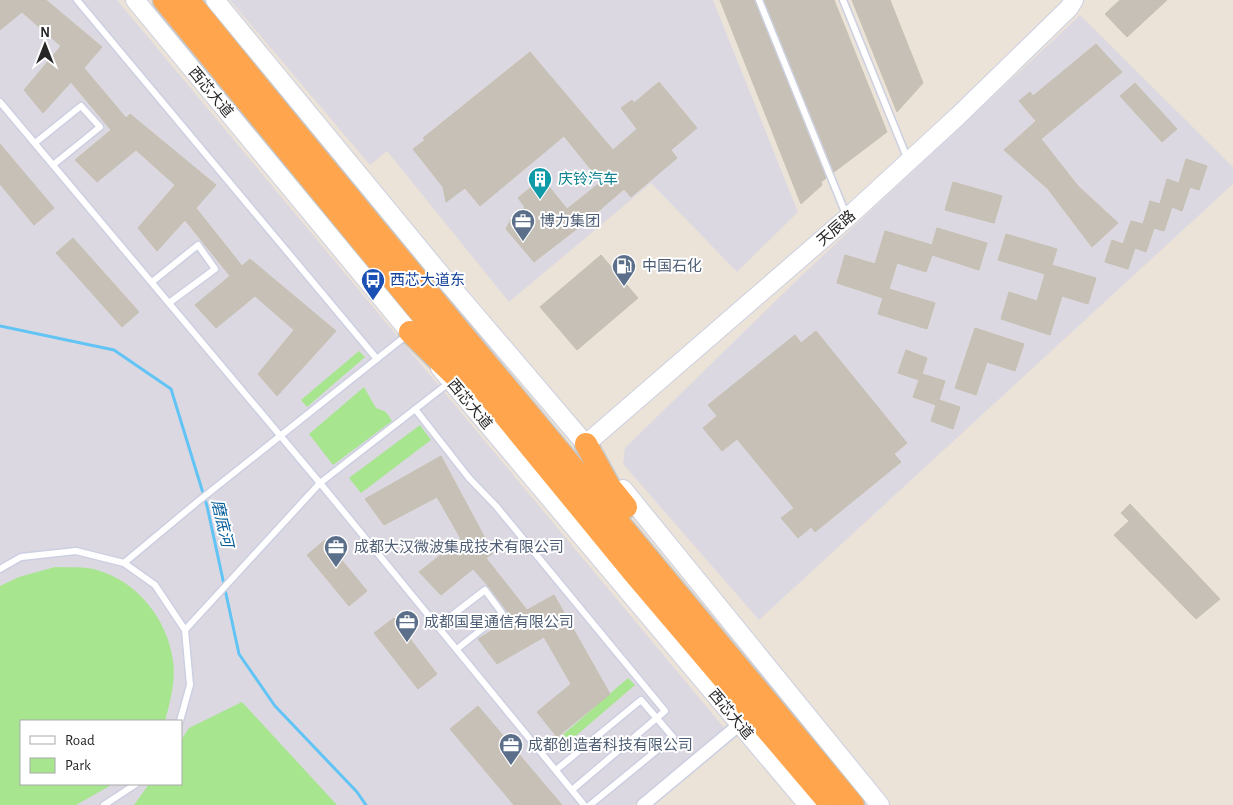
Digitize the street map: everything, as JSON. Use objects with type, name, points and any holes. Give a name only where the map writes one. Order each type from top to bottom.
[{"type":"highway","name":"西芯大道","points":[[164,0],[633,572],[831,805]]},
{"type":"highway","points":[[188,0],[411,275],[491,367],[853,805]]},
{"type":"highway","points":[[410,332],[466,386],[550,485],[633,572]]},
{"type":"highway","points":[[586,444],[609,486],[684,581],[771,706]]},
{"type":"main road","name":"西芯大道","points":[[135,0],[410,332],[808,805]]},
{"type":"main road","points":[[215,0],[442,277],[586,444],[880,805]]},
{"type":"main road","name":"天辰路","points":[[586,444],[848,218],[958,116],[1069,8],[1074,0]]},
{"type":"street","points":[[644,805],[740,724]]},
{"type":"lane","points":[[77,0],[376,359]]},
{"type":"lane","points":[[759,0],[848,218]]},
{"type":"lane","points":[[843,0],[909,161]]},
{"type":"lane","points":[[0,102],[281,436],[584,805]]},
{"type":"lane","points":[[35,143],[81,106],[100,127],[53,165]]},
{"type":"lane","points":[[152,282],[198,245],[216,268],[169,303]]},
{"type":"lane","points":[[124,563],[410,332]]},
{"type":"lane","points":[[184,630],[320,483],[451,381]]},
{"type":"lane","points":[[415,409],[469,478],[496,506],[665,711],[572,790]]},
{"type":"lane","points":[[0,569],[20,557],[76,551],[124,563],[155,585],[184,630],[190,685],[180,720]]},
{"type":"lane","points":[[438,626],[485,590],[502,613],[456,649]]},
{"type":"lane","points":[[556,770],[641,700],[673,737],[590,805]]},
{"type":"lane","points":[[104,805],[134,785]]},
{"type":"shaded area","points":[[0,0],[117,0],[726,730],[633,805],[0,805]]},
{"type":"shaded area","points":[[230,0],[713,0],[798,212],[737,272],[651,183],[509,302],[387,151],[370,165]]},
{"type":"shaded area","points":[[1080,15],[1233,167],[1233,184],[759,620],[623,464],[625,448],[800,277]]},
{"type":"green space","points":[[359,351],[365,357],[307,407],[301,400]]},
{"type":"green space","points":[[364,387],[376,408],[386,412],[392,421],[333,465],[309,434]]},
{"type":"green space","points":[[420,425],[431,440],[361,493],[349,478]]},
{"type":"green space","points":[[55,567],[87,568],[112,575],[125,583],[148,604],[165,631],[170,646],[174,669],[171,699],[165,720],[20,720],[20,785],[111,785],[76,805],[0,805],[0,586],[19,577]]},
{"type":"green space","points":[[628,678],[635,685],[564,746],[558,739]]},
{"type":"green space","points":[[242,702],[337,805],[134,805],[148,785],[182,785],[182,738],[189,728]]},
{"type":"building","points":[[0,0],[46,0],[102,47],[84,68],[126,118],[130,114],[216,185],[196,208],[242,266],[250,259],[336,331],[277,396],[258,374],[294,330],[255,296],[216,328],[195,305],[230,276],[185,220],[157,251],[138,228],[175,185],[136,150],[97,182],[75,160],[111,130],[71,82],[43,113],[24,90],[61,46],[22,12],[0,30]]},
{"type":"building","points":[[720,0],[754,0],[826,178],[821,182],[822,185],[801,204]]},
{"type":"building","points":[[764,0],[834,0],[887,132],[834,172]]},
{"type":"building","points":[[852,0],[890,0],[923,83],[897,112]]},
{"type":"building","points":[[1120,0],[1167,0],[1127,37],[1105,14]]},
{"type":"building","points":[[1096,44],[1122,72],[1041,139],[1078,186],[1118,223],[1092,247],[1048,189],[1004,150],[1036,121],[1019,101],[1030,92],[1033,96]]},
{"type":"building","points":[[530,52],[613,150],[637,129],[621,108],[632,100],[634,103],[659,82],[697,128],[671,150],[677,158],[631,197],[624,189],[587,221],[534,262],[506,229],[512,217],[525,207],[518,198],[542,178],[567,209],[601,182],[564,136],[480,206],[465,188],[446,202],[443,187],[413,149],[425,140],[423,138]]},
{"type":"building","points":[[1135,83],[1177,129],[1162,142],[1120,96]]},
{"type":"building","points":[[0,144],[54,208],[34,225],[0,184]]},
{"type":"building","points":[[1186,159],[1207,166],[1199,190],[1190,187],[1182,211],[1172,207],[1164,231],[1154,228],[1146,252],[1135,248],[1128,269],[1105,262],[1112,240],[1123,244],[1131,221],[1143,224],[1150,201],[1160,204],[1167,179],[1179,183]]},
{"type":"building","points":[[953,182],[1002,196],[994,223],[945,210]]},
{"type":"building","points":[[937,228],[987,243],[979,270],[932,255],[926,272],[897,263],[889,289],[935,303],[927,329],[878,314],[883,298],[837,283],[845,255],[875,264],[885,231],[932,245]]},
{"type":"building","points":[[1006,234],[1057,249],[1052,265],[1096,278],[1088,304],[1062,296],[1050,335],[1001,319],[1009,292],[1037,301],[1045,274],[998,260]]},
{"type":"building","points":[[73,238],[139,312],[122,327],[56,253]]},
{"type":"building","points":[[601,255],[638,298],[577,350],[540,307]]},
{"type":"building","points":[[975,328],[1024,344],[1015,371],[987,362],[976,395],[955,388]]},
{"type":"building","points":[[816,331],[907,443],[894,454],[901,462],[815,532],[811,527],[798,538],[781,518],[794,508],[737,439],[722,451],[703,428],[717,416],[708,405],[795,335],[801,343]]},
{"type":"building","points":[[906,350],[927,358],[922,374],[945,381],[939,400],[960,407],[953,429],[931,421],[936,405],[913,397],[919,380],[898,373]]},
{"type":"building","points":[[441,456],[493,553],[486,558],[527,610],[554,595],[610,694],[557,737],[537,712],[571,684],[544,637],[497,664],[478,639],[512,618],[489,587],[473,569],[441,595],[419,572],[461,539],[437,497],[384,525],[365,499]]},
{"type":"building","points":[[1130,504],[1220,599],[1196,619],[1114,535],[1129,521],[1121,513]]},
{"type":"building","points":[[325,540],[367,591],[349,606],[307,555]]},
{"type":"building","points":[[394,618],[437,674],[418,689],[374,633]]},
{"type":"building","points":[[478,706],[562,805],[514,805],[450,729]]},
{"type":"waterway","name":"磨底河","points":[[0,326],[114,350],[171,389],[207,506],[239,654],[275,706],[357,792],[366,805]]},
{"type":"place","name":"庆铃汽车","points":[[540,200]]},
{"type":"place","name":"博力集团","points":[[523,242]]},
{"type":"place","name":"中国石化","points":[[624,287]]},
{"type":"place","name":"西芯大道东","points":[[373,301]]},
{"type":"place","name":"成都大汉微波集成技术有限公司","points":[[336,568]]},
{"type":"place","name":"成都国星通信有限公司","points":[[407,643]]},
{"type":"place","name":"成都创造者科技有限公司","points":[[511,766]]}]
